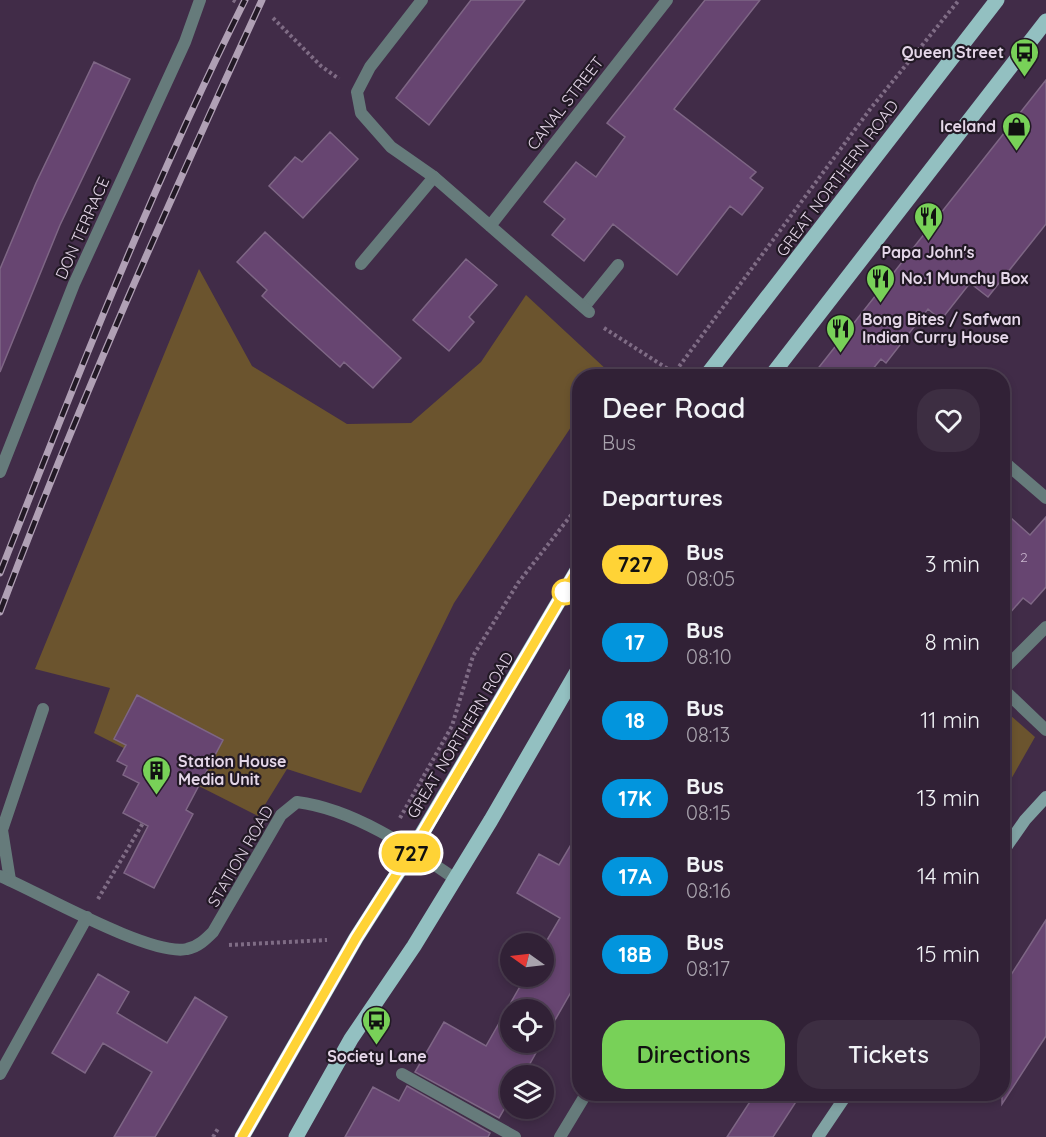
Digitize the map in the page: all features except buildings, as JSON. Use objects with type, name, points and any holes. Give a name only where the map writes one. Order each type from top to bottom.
[{"type":"main road","name":"GREAT NORTHERN ROAD","points":[[711,369],[997,0]]},
{"type":"main road","points":[[776,369],[1046,21]]},
{"type":"main road","name":"GREAT NORTHERN ROAD","points":[[242,1137],[356,938],[413,849],[572,579]]},
{"type":"main road","points":[[296,1137],[346,1048],[414,946],[492,820],[572,680]]},
{"type":"street","name":"DON TERRACE","points":[[0,472],[74,284],[185,42],[200,0]]},
{"type":"street","points":[[422,0],[370,68],[357,92],[361,113],[392,147],[434,177],[587,309],[618,265]]},
{"type":"street","name":"CANAL STREET","points":[[490,226],[667,0]]},
{"type":"street","points":[[361,264],[434,177]]},
{"type":"street","points":[[1010,467],[1046,498]]},
{"type":"street","points":[[1010,663],[1046,627]]},
{"type":"street","points":[[1010,696],[1046,730]]},
{"type":"street","points":[[5,878],[2,830],[43,709]]},
{"type":"street","points":[[1010,842],[1025,820],[1046,797]]},
{"type":"street","name":"STATION ROAD","points":[[5,878],[134,939],[176,951],[189,949],[202,943],[224,916],[236,891],[281,815],[297,802],[313,804],[390,835],[454,878]]},
{"type":"street","points":[[0,1074],[87,917]]},
{"type":"street","points":[[402,1074],[515,1137]]},
{"type":"street","points":[[561,1137],[581,1101]]},
{"type":"street","points":[[818,1137],[842,1101]]},
{"type":"path","points":[[233,0],[238,3]]},
{"type":"path","points":[[680,369],[871,108],[959,0]]},
{"type":"path","points":[[273,18],[321,66],[357,92]]},
{"type":"path","points":[[587,309],[600,326],[667,369]]},
{"type":"path","points":[[87,917],[143,823]]},
{"type":"path","points":[[256,945],[304,942]]},
{"type":"path","points":[[346,1048],[402,1074]]},
{"type":"shaded area","points":[[199,269],[252,366],[347,424],[411,423],[481,362],[526,295],[606,369],[572,369],[572,426],[454,603],[361,793],[287,769],[258,816],[94,733],[110,688],[35,669]]},
{"type":"shaded area","points":[[1010,715],[1035,737],[1010,781]]},
{"type":"railway","points":[[0,573],[86,355],[147,212],[245,0]]},
{"type":"railway","points":[[0,612],[125,304],[262,0]]},
{"type":"bus line","name":"727","points":[[242,1137],[356,938],[471,753],[572,579]]},
{"type":"place","name":"Queen Street","points":[[1025,78]]},
{"type":"place","name":"Iceland","points":[[1017,152]]},
{"type":"place","name":"Papa John's","points":[[928,242]]},
{"type":"place","name":"No.1 Munchy Box","points":[[880,304]]},
{"type":"place","name":"Bong Bites / Safwan Indian Curry House","points":[[841,354]]},
{"type":"place","name":"Station House Media Unit","points":[[157,796]]},
{"type":"place","name":"Society Lane","points":[[377,1046]]}]
